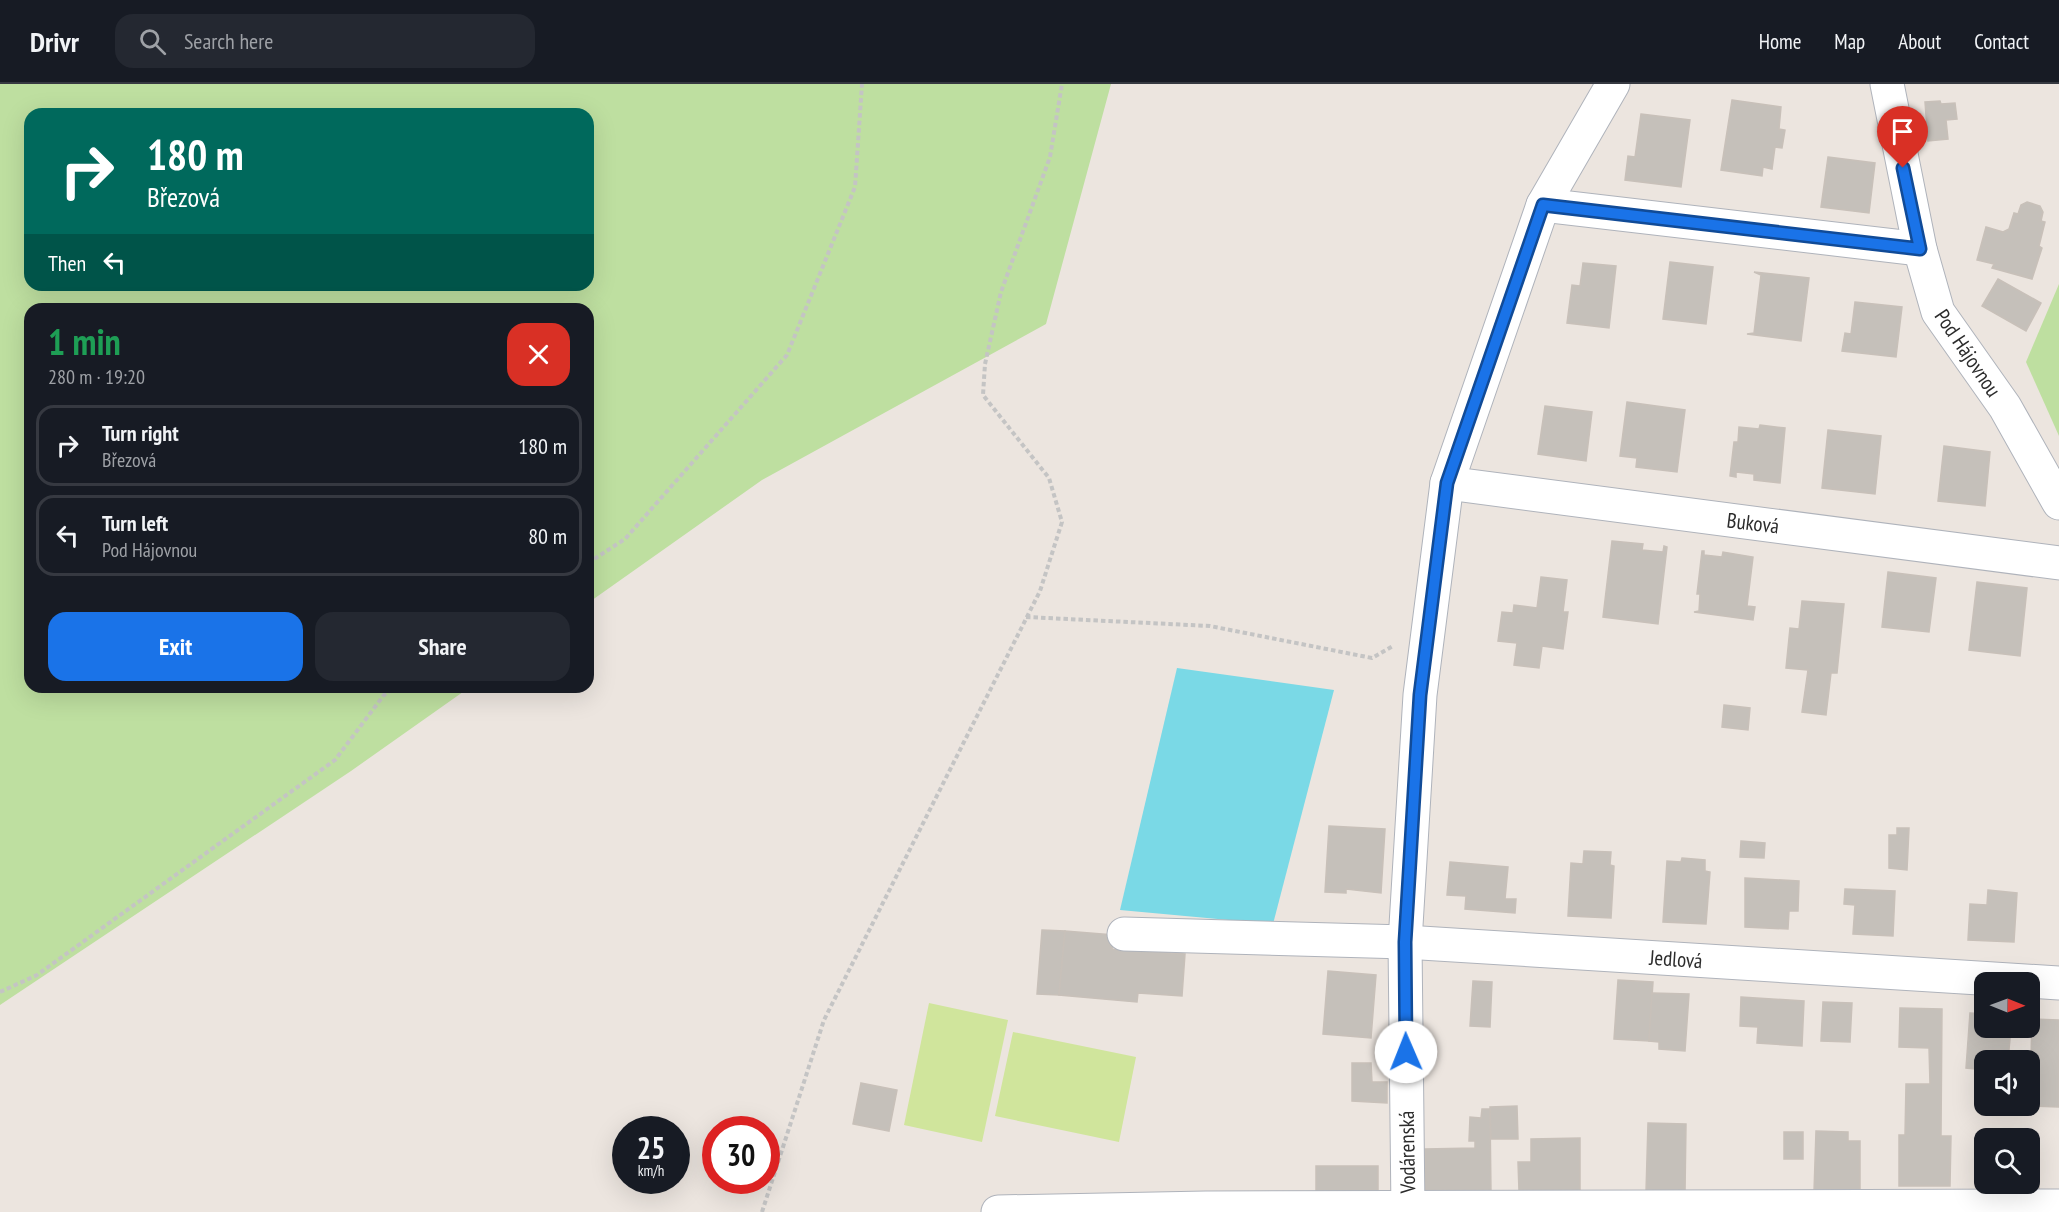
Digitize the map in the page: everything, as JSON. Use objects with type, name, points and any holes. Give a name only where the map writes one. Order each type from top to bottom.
[{"type":"street","name":"Vodárenská","points":[[1408,1210],[1405,942],[1420,695],[1447,483],[1543,205],[1613,84]]},
{"type":"street","name":"Pod Hájovnou","points":[[1887,84],[1920,249],[1938,312],[2005,407],[2059,503]]},
{"type":"street","points":[[1543,205],[1920,249]]},
{"type":"street","name":"Buková","points":[[1447,483],[2059,563]]},
{"type":"street","name":"Jedlová","points":[[1124,934],[1405,942],[2059,983]]},
{"type":"street","points":[[998,1212],[2059,1206]]},
{"type":"path","points":[[594,559],[626,539],[787,355],[855,187],[862,84]]},
{"type":"path","points":[[762,1212],[824,1020],[1040,591],[1062,522],[1049,478],[983,395],[984,364],[1001,292],[1050,157],[1062,84]]},
{"type":"path","points":[[1026,617],[1210,626],[1372,658],[1429,624]]},
{"type":"path","points":[[0,992],[38,975],[335,760],[387,693]]},
{"type":"green space","points":[[0,84],[1111,84],[1046,324],[762,480],[594,599],[594,303],[24,303],[24,693],[462,693],[351,771],[0,1005]]},
{"type":"green space","points":[[2059,284],[2059,436],[2026,362]]},
{"type":"green space","points":[[929,1003],[1008,1020],[982,1142],[904,1125]]},
{"type":"green space","points":[[1013,1032],[1136,1057],[1119,1142],[995,1116]]},
{"type":"water","points":[[1177,668],[1334,690],[1273,924],[1120,910]]},
{"type":"building","points":[[1732,100],[1781,107],[1779,129],[1785,130],[1782,148],[1775,147],[1772,169],[1763,167],[1762,176],[1721,170]]},
{"type":"building","points":[[1940,101],[1941,104],[1955,103],[1957,119],[1946,120],[1948,139],[1928,141],[1925,102]]},
{"type":"building","points":[[1641,114],[1690,120],[1681,187],[1625,180],[1628,156],[1635,157]]},
{"type":"building","points":[[1828,157],[1875,163],[1869,213],[1821,207]]},
{"type":"building","points":[[2027,202],[2040,206],[2043,212],[2041,221],[2045,222],[2039,246],[2042,248],[2032,279],[1992,268],[1994,264],[1977,260],[1986,227],[2003,232],[2009,229],[2014,213],[2018,214],[2021,205]]},
{"type":"building","points":[[1670,262],[1713,267],[1706,324],[1663,319]]},
{"type":"building","points":[[1583,263],[1616,266],[1609,328],[1567,323],[1572,285],[1580,286]]},
{"type":"building","points":[[1754,272],[1809,278],[1801,341],[1747,334],[1754,333],[1761,275]]},
{"type":"building","points":[[1998,279],[2041,303],[2026,331],[1982,306]]},
{"type":"building","points":[[1855,302],[1902,307],[1896,357],[1842,351],[1845,333],[1851,334]]},
{"type":"building","points":[[1627,402],[1685,410],[1677,472],[1636,467],[1637,458],[1620,456]]},
{"type":"building","points":[[1545,406],[1592,412],[1586,461],[1538,454]]},
{"type":"building","points":[[1760,425],[1785,428],[1780,483],[1754,480],[1754,474],[1736,472],[1736,477],[1730,476],[1734,442],[1738,442],[1739,427],[1759,429]]},
{"type":"building","points":[[1828,430],[1881,436],[1875,494],[1822,488]]},
{"type":"building","points":[[1944,446],[1990,452],[1985,506],[1938,501]]},
{"type":"building","points":[[1612,541],[1643,544],[1642,550],[1663,552],[1664,546],[1667,547],[1658,624],[1603,617]]},
{"type":"building","points":[[1702,551],[1704,555],[1722,557],[1723,552],[1753,557],[1747,606],[1755,607],[1753,620],[1694,612],[1699,611],[1700,594],[1697,594]]},
{"type":"building","points":[[1888,572],[1936,578],[1929,632],[1882,627]]},
{"type":"building","points":[[1541,577],[1567,580],[1563,612],[1568,612],[1563,649],[1542,646],[1539,668],[1514,665],[1517,643],[1498,641],[1502,612],[1513,613],[1514,605],[1537,608]]},
{"type":"building","points":[[1977,582],[2027,588],[2020,656],[1969,650]]},
{"type":"building","points":[[1802,601],[1844,604],[1837,673],[1831,673],[1826,715],[1802,712],[1808,670],[1786,668],[1790,628],[1799,629]]},
{"type":"building","points":[[1724,705],[1750,708],[1748,730],[1722,727]]},
{"type":"building","points":[[1329,826],[1385,829],[1381,893],[1346,889],[1346,893],[1325,892]]},
{"type":"building","points":[[1897,828],[1909,828],[1907,870],[1889,868],[1889,835],[1897,835]]},
{"type":"building","points":[[1741,841],[1765,843],[1764,858],[1740,857]]},
{"type":"building","points":[[1584,851],[1611,852],[1610,865],[1614,866],[1611,918],[1568,916],[1571,863],[1583,864]]},
{"type":"building","points":[[1682,858],[1705,860],[1705,871],[1710,872],[1706,924],[1663,922],[1667,861],[1681,862]]},
{"type":"building","points":[[1450,862],[1508,867],[1505,899],[1516,899],[1515,913],[1465,909],[1466,896],[1447,895]]},
{"type":"building","points":[[1745,878],[1799,881],[1798,911],[1789,911],[1788,929],[1745,927]]},
{"type":"building","points":[[1845,889],[1895,891],[1893,936],[1853,934],[1855,905],[1844,904]]},
{"type":"building","points":[[1988,890],[2017,893],[2014,942],[1968,940],[1970,904],[1987,905]]},
{"type":"building","points":[[1042,930],[1065,931],[1059,995],[1037,994]]},
{"type":"building","points":[[1065,931],[1114,935],[1112,949],[1185,954],[1182,996],[1138,993],[1137,1002],[1059,995]]},
{"type":"building","points":[[1328,971],[1376,975],[1371,1038],[1323,1034]]},
{"type":"building","points":[[1618,980],[1653,982],[1649,1041],[1614,1039]]},
{"type":"building","points":[[1473,981],[1492,982],[1490,1027],[1470,1026]]},
{"type":"building","points":[[1652,993],[1689,994],[1685,1051],[1659,1049],[1659,1042],[1649,1041]]},
{"type":"building","points":[[1741,997],[1804,1001],[1802,1046],[1757,1043],[1758,1027],[1740,1026]]},
{"type":"building","points":[[1823,1002],[1852,1003],[1850,1042],[1821,1041]]},
{"type":"building","points":[[1900,1008],[1942,1009],[1941,1136],[1951,1136],[1950,1186],[1899,1186],[1899,1135],[1905,1135],[1906,1084],[1930,1084],[1929,1048],[1899,1047]]},
{"type":"building","points":[[1970,1013],[1974,1013],[1974,1038],[2010,1038],[2009,1050],[1974,1050],[1974,1069],[1966,1068]]},
{"type":"building","points":[[2040,1019],[2059,1020],[2059,1107],[2040,1106],[2040,1050],[2031,1050],[2032,1038],[2040,1038]]},
{"type":"building","points":[[1352,1063],[1371,1063],[1372,1082],[1387,1082],[1387,1103],[1352,1101]]},
{"type":"building","points":[[861,1083],[897,1090],[889,1131],[853,1124]]},
{"type":"building","points":[[1517,1106],[1518,1139],[1491,1139],[1490,1107]]},
{"type":"building","points":[[1482,1109],[1490,1109],[1491,1194],[1425,1194],[1425,1149],[1475,1148],[1475,1141],[1469,1141],[1470,1117],[1481,1118]]},
{"type":"building","points":[[1648,1123],[1686,1124],[1685,1193],[1646,1192]]},
{"type":"building","points":[[1816,1131],[1848,1132],[1848,1141],[1860,1141],[1860,1193],[1814,1192]]},
{"type":"building","points":[[1784,1132],[1803,1132],[1803,1159],[1784,1159]]},
{"type":"building","points":[[1580,1138],[1580,1191],[1519,1191],[1518,1162],[1531,1162],[1531,1139]]},
{"type":"building","points":[[1316,1166],[1378,1166],[1378,1195],[1316,1195]]},
{"type":"route","points":[[1406,1052],[1405,942],[1420,695],[1447,483],[1543,205],[1920,249],[1903,168]]}]
